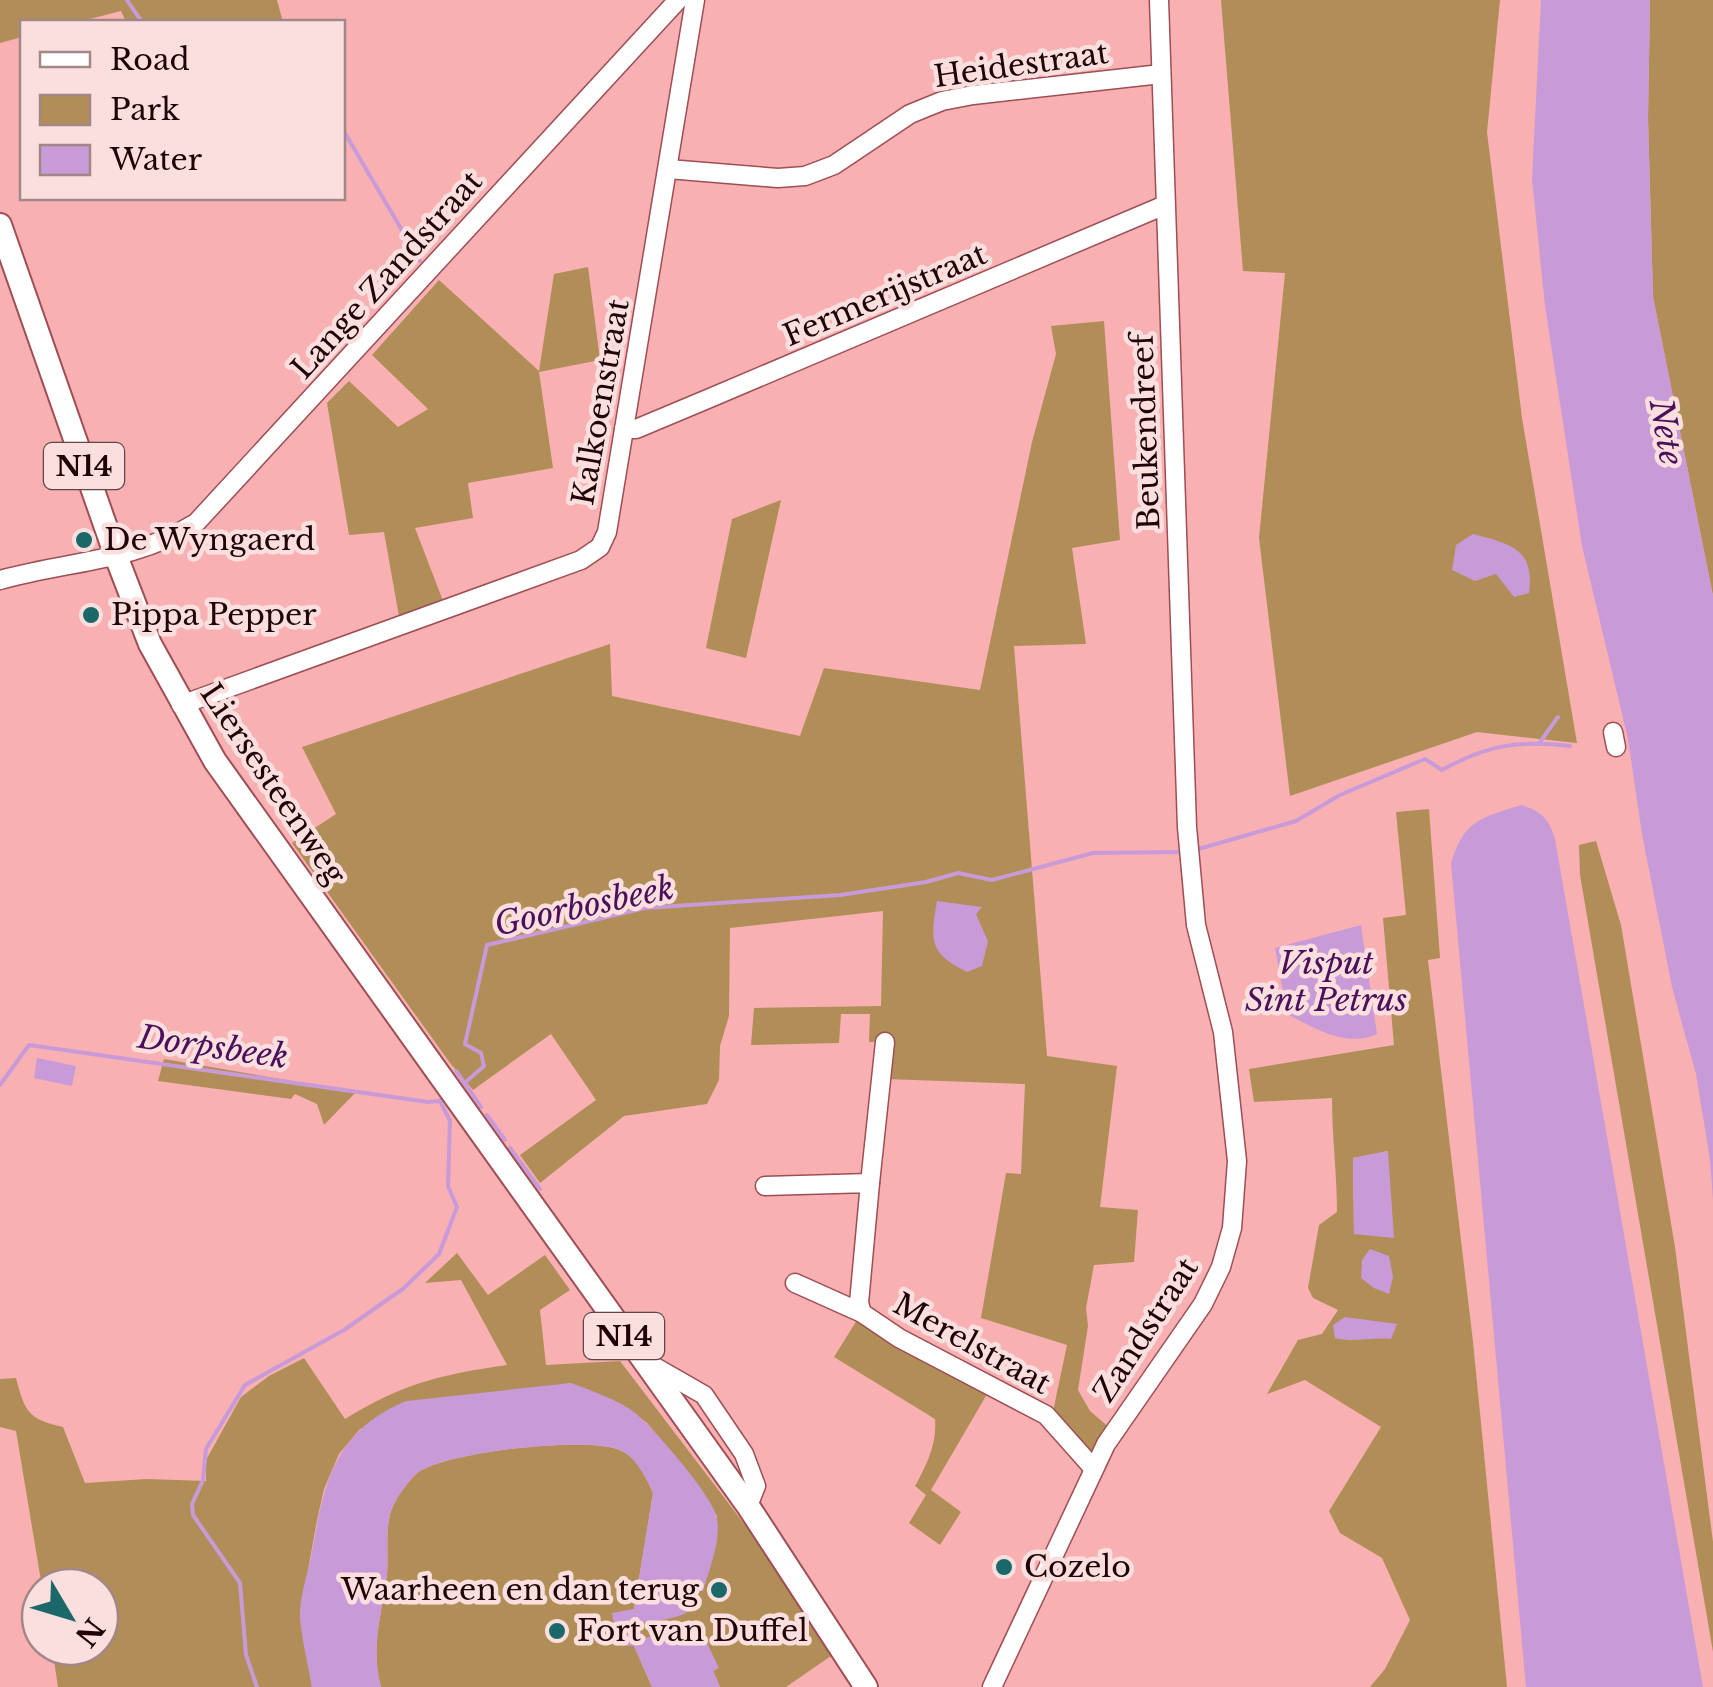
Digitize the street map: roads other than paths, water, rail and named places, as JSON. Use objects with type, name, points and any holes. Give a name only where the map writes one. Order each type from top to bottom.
[{"type":"main road","name":"Liersesteenweg","points":[[0,225],[116,556],[150,644],[181,705],[215,761],[748,1506],[866,1687]]},
{"type":"street","name":"Lange Zandstraat","points":[[0,580],[42,568],[146,549],[196,523],[678,0]]},
{"type":"street","name":"Kalkoenstraat","points":[[181,705],[590,556],[600,548],[607,532],[695,0]]},
{"type":"street","name":"Beukendreef","points":[[1159,0],[1189,853]]},
{"type":"street","name":"Heidestraat","points":[[668,169],[778,178],[805,176],[834,166],[910,114],[942,101],[973,94],[1161,74]]},
{"type":"street","name":"Fermerijstraat","points":[[624,429],[692,406],[1166,205]]},
{"type":"street","name":"Zandstraat","points":[[992,1687],[1094,1469],[1119,1424],[1213,1287],[1227,1252],[1236,1208],[1237,1162],[1223,1032],[1200,940],[1189,853]]},
{"type":"street","name":"Merelstraat","points":[[862,1314],[859,1303],[885,1042]]},
{"type":"street","points":[[765,1186],[870,1182]]},
{"type":"street","name":"Merelstraat","points":[[795,1283],[862,1314],[899,1338],[1036,1409],[1094,1469]]},
{"type":"water","name":"Nete","points":[[1541,0],[1650,0],[1648,118],[1653,297],[1713,596],[1713,1200],[1696,1074],[1672,987],[1628,739],[1582,546],[1545,306],[1532,179]]},
{"type":"water","points":[[1473,534],[1518,551],[1528,567],[1529,593],[1514,597],[1496,574],[1475,581],[1452,570],[1456,545]]},
{"type":"water","points":[[1521,805],[1544,817],[1555,839],[1703,1687],[1526,1687],[1451,863],[1468,829]]},
{"type":"water","points":[[937,901],[982,907],[976,914],[988,941],[982,966],[967,972],[939,952],[933,936]]},
{"type":"water","name":"Visput Sint Petrus","points":[[1361,925],[1377,1034],[1342,1038],[1287,1014],[1275,948]]},
{"type":"water","points":[[37,1058],[76,1066],[72,1086],[34,1078]]},
{"type":"water","points":[[1388,1151],[1394,1238],[1354,1234],[1353,1158]]},
{"type":"water","points":[[1370,1249],[1389,1256],[1393,1277],[1389,1294],[1361,1278],[1362,1260]]},
{"type":"water","points":[[1345,1317],[1397,1324],[1391,1339],[1335,1338],[1333,1325]]},
{"type":"water","points":[[571,1383],[634,1412],[680,1461],[712,1505],[718,1524],[717,1543],[703,1591],[696,1590],[693,1596],[700,1599],[694,1607],[673,1618],[614,1625],[612,1613],[634,1609],[653,1493],[637,1464],[622,1451],[606,1446],[550,1445],[453,1459],[415,1475],[390,1514],[377,1644],[381,1687],[312,1687],[301,1627],[301,1603],[327,1485],[347,1445],[362,1428],[406,1401]]},
{"type":"water","points":[[697,1632],[706,1641],[719,1668],[713,1671],[720,1687],[652,1687],[634,1646],[613,1640],[613,1635],[641,1633],[647,1638]]},
{"type":"waterway","points":[[127,0],[141,20]]},
{"type":"waterway","points":[[345,133],[420,261]]},
{"type":"waterway","points":[[1540,742],[1558,717]]},
{"type":"waterway","name":"Goorbosbeek","points":[[1195,850],[1296,821],[1340,795],[1425,759],[1442,770],[1503,746],[1570,746]]},
{"type":"waterway","name":"Goorbosbeek","points":[[460,1087],[484,1066],[481,1053],[465,1044],[487,945],[645,908],[840,895],[958,873],[992,880],[1093,853],[1181,852]]},
{"type":"waterway","name":"Dorpsbeek","points":[[0,1085],[29,1045],[440,1101]]},
{"type":"waterway","points":[[456,1071],[481,1107]]},
{"type":"waterway","name":"Goorbosbeek","points":[[257,1687],[246,1655],[240,1583],[193,1515],[192,1504],[203,1480],[206,1449],[245,1385],[344,1330],[404,1288],[439,1254],[457,1207],[448,1186],[450,1121],[440,1101],[444,1098]]},
{"type":"waterway","points":[[487,1115],[505,1140]]},
{"type":"waterway","points":[[510,1148],[540,1189]]},
{"type":"place","name":"De Wyngaerd","points":[[84,540]]},
{"type":"place","name":"Pippa Pepper","points":[[91,615]]},
{"type":"place","name":"Cozelo","points":[[1004,1567]]},
{"type":"place","name":"Waarheen en dan terug","points":[[719,1590]]},
{"type":"place","name":"Fort van Duffel","points":[[557,1631]]}]
